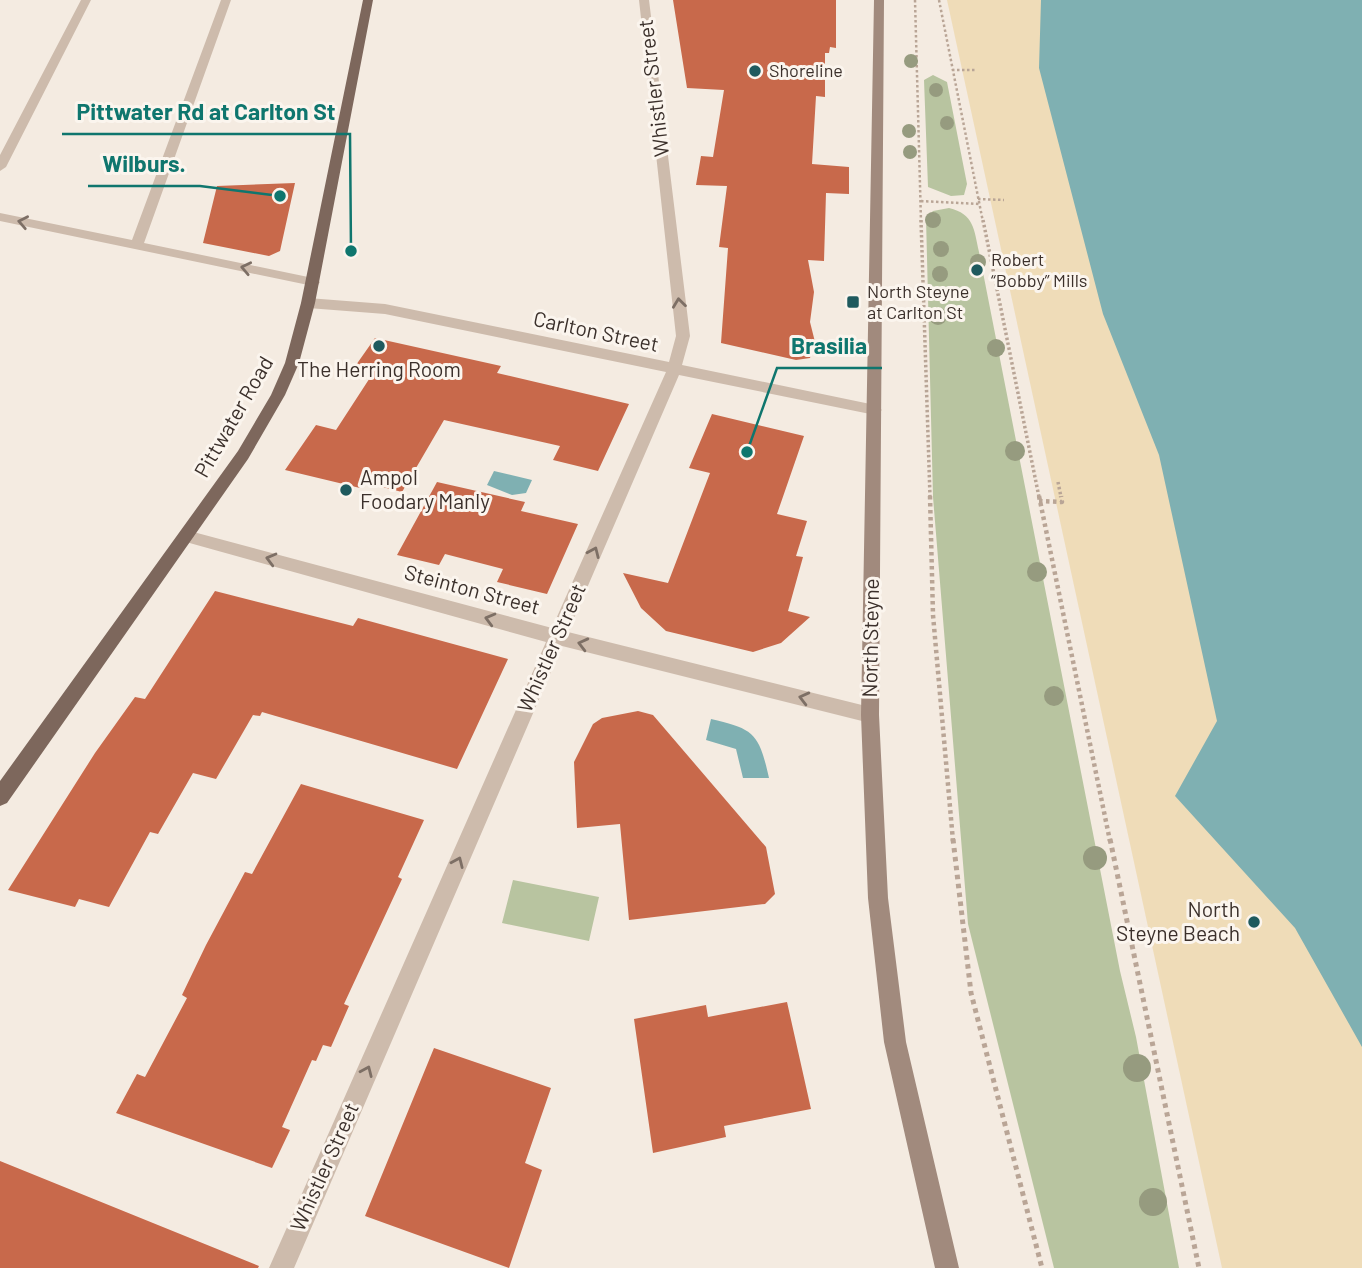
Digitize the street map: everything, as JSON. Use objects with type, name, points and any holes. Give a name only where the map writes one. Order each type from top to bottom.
[{"type":"main road","name":"Pittwater Road","points":[[0,797],[243,455],[278,395],[292,363],[313,282],[368,0]]},
{"type":"main road","name":"North Steyne","points":[[878,0],[870,715],[878,898],[895,1042],[947,1268]]},
{"type":"street","points":[[0,167],[86,0]]},
{"type":"street","points":[[137,244],[226,0]]},
{"type":"street","name":"Whistler Street","points":[[281,1268],[674,370],[683,336],[644,0]]},
{"type":"street","points":[[0,217],[313,282]]},
{"type":"street","name":"Carlton Street","points":[[308,303],[385,309],[875,410]]},
{"type":"street","name":"Steinton Street","points":[[186,536],[556,637],[870,715]]},
{"type":"path","points":[[915,0],[933,615],[957,883],[971,993],[1042,1268]]},
{"type":"path","points":[[939,0],[978,202],[1199,1268]]},
{"type":"path","points":[[952,69],[976,70]]},
{"type":"path","points":[[921,201],[1004,200]]},
{"type":"path","points":[[1040,501],[1062,502],[1058,482]]},
{"type":"green space","points":[[933,75],[947,82],[967,184],[964,195],[951,196],[928,187],[924,80]]},
{"type":"green space","points":[[949,208],[968,218],[976,236],[1120,971],[1136,1037],[1179,1268],[1054,1268],[968,924],[933,497],[926,218],[933,211]]},
{"type":"green space","points":[[513,880],[599,897],[589,941],[502,923]]},
{"type":"sand","name":"North Steyne Beach","points":[[947,0],[1152,0],[1362,577],[1362,1268],[1222,1268]]},
{"type":"water","points":[[1041,0],[1362,0],[1362,1047],[1295,928],[1175,796],[1217,721],[1159,455],[1103,314],[1039,68]]},
{"type":"water","points":[[494,471],[532,480],[526,493],[512,495],[487,485]]},
{"type":"water","points":[[711,719],[737,726],[753,736],[762,752],[769,778],[743,778],[736,749],[706,740]]},
{"type":"building","points":[[673,0],[836,0],[836,48],[830,47],[829,53],[825,53],[825,97],[816,96],[812,164],[849,167],[849,194],[826,193],[824,261],[808,260],[814,292],[810,322],[815,342],[810,358],[796,360],[721,343],[728,248],[719,247],[727,186],[696,185],[701,156],[713,157],[724,90],[687,88]]},
{"type":"building","points":[[295,183],[280,251],[269,256],[203,243],[217,186]]},
{"type":"building","points":[[375,338],[501,366],[497,373],[629,404],[598,471],[553,460],[560,446],[444,420],[402,492],[363,482],[360,488],[285,470],[316,425],[336,430],[375,370],[356,365]]},
{"type":"building","points":[[712,414],[804,436],[777,514],[807,521],[796,556],[803,557],[788,611],[810,617],[781,643],[753,652],[666,631],[641,608],[623,573],[668,583],[710,473],[689,468]]},
{"type":"building","points":[[437,482],[525,502],[521,511],[578,524],[547,594],[497,582],[503,569],[445,554],[439,565],[397,555]]},
{"type":"building","points":[[215,591],[353,626],[358,618],[508,659],[457,769],[262,712],[260,716],[253,715],[216,779],[193,773],[158,834],[150,832],[109,907],[79,899],[75,907],[8,890],[95,753],[135,697],[145,699]]},
{"type":"building","points":[[638,711],[653,715],[766,847],[775,894],[765,904],[629,920],[620,824],[577,828],[574,762],[593,724],[602,718]]},
{"type":"building","points":[[301,784],[424,820],[398,877],[402,879],[344,1004],[349,1006],[331,1047],[323,1045],[316,1061],[312,1060],[282,1127],[290,1130],[272,1168],[116,1113],[137,1074],[145,1077],[187,998],[182,995],[206,945],[245,872],[252,874]]},
{"type":"building","points":[[787,1002],[811,1109],[724,1126],[726,1137],[653,1153],[634,1019],[706,1005],[708,1017]]},
{"type":"building","points":[[434,1048],[551,1088],[525,1163],[542,1170],[509,1268],[365,1216]]},
{"type":"building","points":[[0,1161],[259,1266],[0,1268]]},
{"type":"place","name":"Shoreline","points":[[755,71]]},
{"type":"place","name":"Wilburs.","points":[[280,196]]},
{"type":"place","name":"Pittwater Rd at Carlton St","points":[[351,251]]},
{"type":"place","name":"Robert “Bobby” Mills","points":[[977,270]]},
{"type":"place","name":"North Steyne at Carlton St","points":[[853,302]]},
{"type":"place","name":"The Herring Room","points":[[379,346]]},
{"type":"place","name":"Brasilia","points":[[747,452]]},
{"type":"place","name":"Ampol Foodary Manly","points":[[346,490]]},
{"type":"place","name":"North Steyne Beach","points":[[1254,922]]}]
